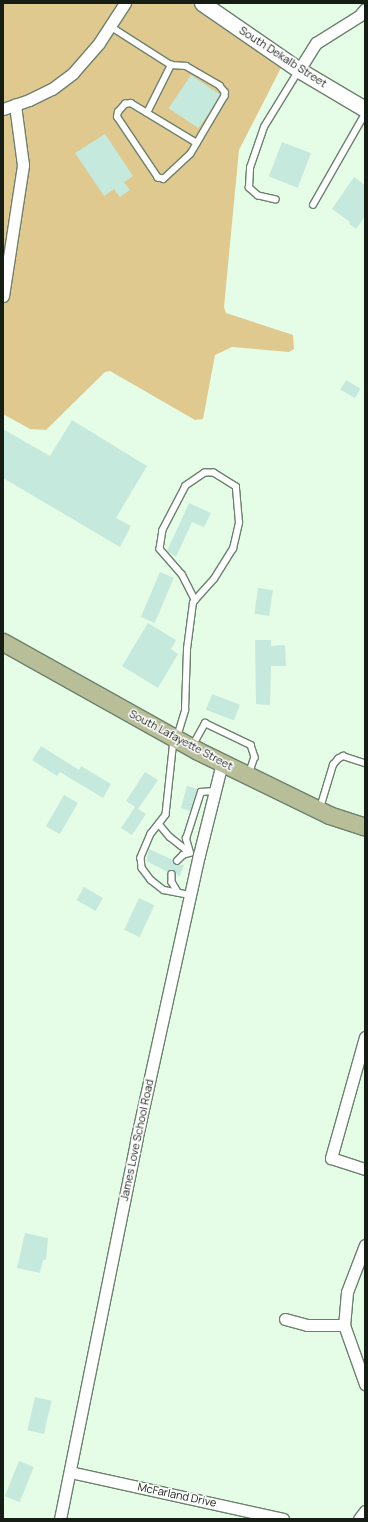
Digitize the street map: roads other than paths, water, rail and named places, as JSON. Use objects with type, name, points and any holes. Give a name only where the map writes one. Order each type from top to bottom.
[{"type":"main road","name":"South Dekalb Street","points":[[202,3],[299,70],[365,109]]},
{"type":"main road","name":"South Lafayette Street","points":[[3,642],[175,738],[249,777],[319,811],[365,827]]},
{"type":"street","points":[[3,108],[15,105],[52,89],[73,72],[99,43],[125,3]]},
{"type":"street","points":[[299,70],[316,43],[359,16],[365,9]]},
{"type":"street","points":[[3,296],[23,165],[15,105]]},
{"type":"street","name":"James Love School Road","points":[[60,1519],[136,1141],[190,895],[194,854],[222,763]]},
{"type":"street","points":[[365,1037],[330,1158],[365,1169]]},
{"type":"street","points":[[365,1245],[347,1292],[344,1325],[363,1372],[365,1384]]},
{"type":"street","points":[[285,1319],[308,1325],[344,1325]]},
{"type":"street","name":"McFarland Drive","points":[[70,1472],[283,1519]]},
{"type":"street","points":[[359,1519],[365,1511]]},
{"type":"lane","points":[[110,26],[171,66],[186,66],[220,86],[225,92],[225,96],[191,154],[164,179],[158,178],[117,117],[118,112],[125,104],[131,103],[197,143]]},
{"type":"lane","points":[[146,113],[171,66]]},
{"type":"lane","points":[[276,200],[258,196],[249,188],[250,168],[264,127],[299,70]]},
{"type":"lane","points":[[313,205],[365,114]]},
{"type":"lane","points":[[190,895],[164,890],[151,880],[142,868],[143,853],[159,824],[166,815],[175,738],[185,710],[187,650],[193,603],[214,579],[233,549],[240,523],[236,487],[214,473],[205,473],[186,486],[163,530],[160,549],[182,574],[195,600]]},
{"type":"lane","points":[[192,747],[205,723],[251,745],[255,757],[249,777]]},
{"type":"lane","points":[[319,811],[333,765],[338,758],[343,756],[365,763]]},
{"type":"lane","points":[[194,854],[186,839],[201,792],[214,791]]},
{"type":"lane","points":[[159,824],[170,837],[194,854]]},
{"type":"lane","points":[[177,862],[183,855],[194,854]]},
{"type":"lane","points":[[172,874],[172,882],[178,892]]}]
